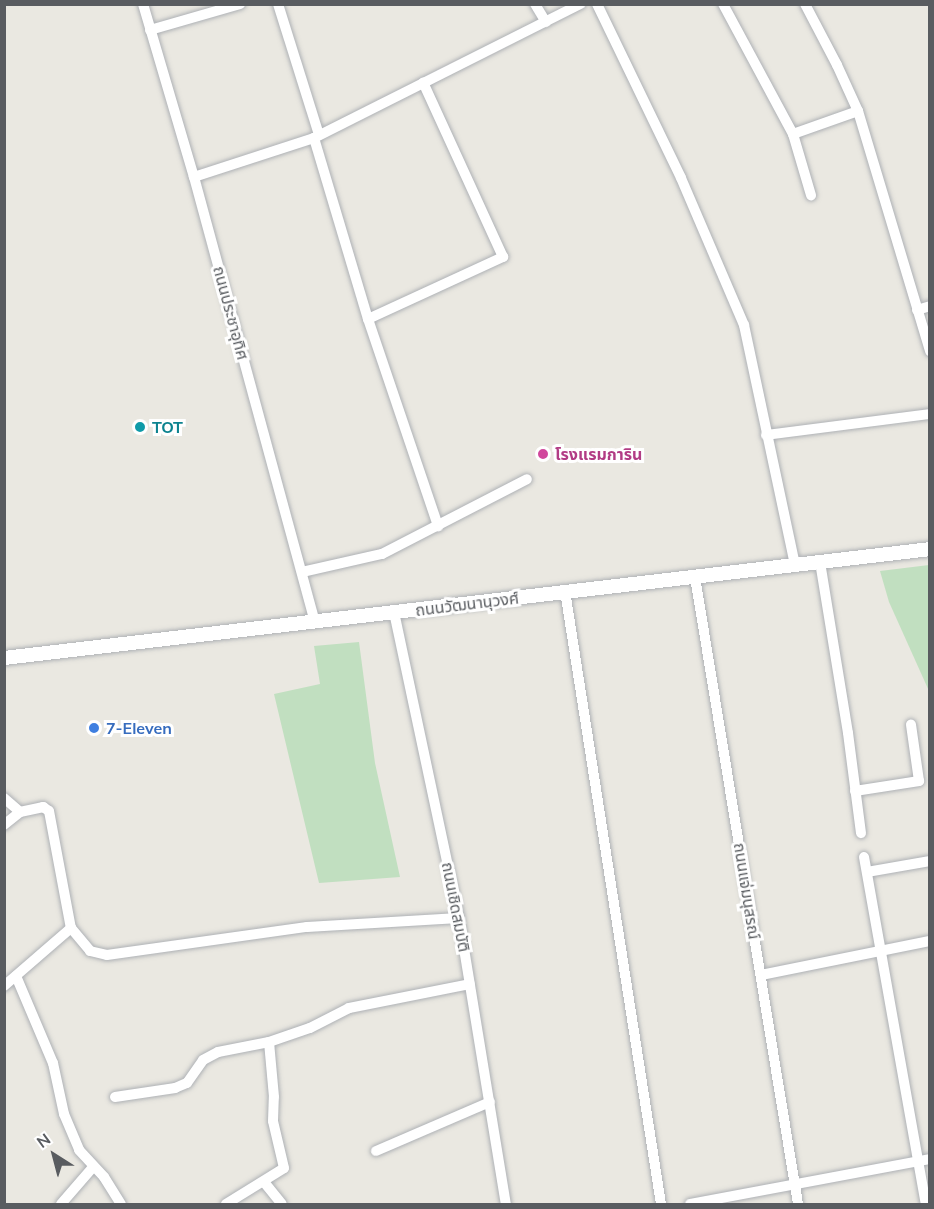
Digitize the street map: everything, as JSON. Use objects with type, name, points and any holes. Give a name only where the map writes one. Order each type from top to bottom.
[{"type":"street","name":"ถนนประชาอุทิศ","points":[[142,4],[194,177],[315,622]]},
{"type":"street","points":[[150,30],[240,4]]},
{"type":"street","points":[[278,4],[368,319],[438,526]]},
{"type":"street","points":[[536,4],[546,22]]},
{"type":"street","points":[[194,177],[316,137],[581,4]]},
{"type":"street","points":[[597,4],[681,178],[744,325],[795,565]]},
{"type":"street","points":[[723,4],[793,134],[811,195]]},
{"type":"street","points":[[804,4],[837,65],[858,111],[930,351]]},
{"type":"street","points":[[368,319],[503,257],[423,82]]},
{"type":"street","points":[[793,134],[858,111]]},
{"type":"street","points":[[917,310],[930,306]]},
{"type":"street","points":[[766,435],[930,414]]},
{"type":"street","points":[[302,573],[382,554],[527,479]]},
{"type":"street","name":"ถนนวัฒนานุวงศ์","points":[[4,658],[930,549]]},
{"type":"street","points":[[820,562],[861,833]]},
{"type":"street","name":"ถนนแจ่มนุสรณ์","points":[[696,577],[798,1204]]},
{"type":"street","points":[[565,591],[661,1204]]},
{"type":"street","name":"ถนนเชิดสมบัติ","points":[[394,612],[459,918],[506,1204]]},
{"type":"street","points":[[855,791],[919,781],[911,725]]},
{"type":"street","points":[[4,798],[20,812]]},
{"type":"street","points":[[4,825],[20,812],[43,807],[49,811],[71,927],[90,951],[107,955],[307,927],[459,918]]},
{"type":"street","points":[[864,857],[924,1160],[926,1204]]},
{"type":"street","points":[[867,873],[930,861]]},
{"type":"street","points":[[4,986],[71,927]]},
{"type":"street","points":[[761,975],[930,941]]},
{"type":"street","points":[[16,976],[53,1063],[64,1114],[79,1150],[104,1177],[121,1204]]},
{"type":"street","points":[[115,1097],[175,1088],[187,1083],[203,1060],[218,1052],[269,1042],[310,1028],[349,1008],[470,984]]},
{"type":"street","points":[[226,1204],[282,1171],[285,1164],[273,1121],[274,1097],[269,1042]]},
{"type":"street","points":[[376,1151],[490,1102]]},
{"type":"street","points":[[690,1204],[924,1160]]},
{"type":"street","points":[[61,1204],[93,1167]]},
{"type":"street","points":[[264,1182],[282,1204]]},
{"type":"green space","points":[[930,565],[929,691],[889,602],[880,571]]},
{"type":"green space","points":[[359,642],[375,763],[400,877],[319,883],[274,694],[320,684],[314,646]]},
{"type":"place","name":"TOT","points":[[140,427]]},
{"type":"place","name":"โรงแรมการิน","points":[[543,454]]},
{"type":"place","name":"7-Eleven","points":[[94,728]]}]
